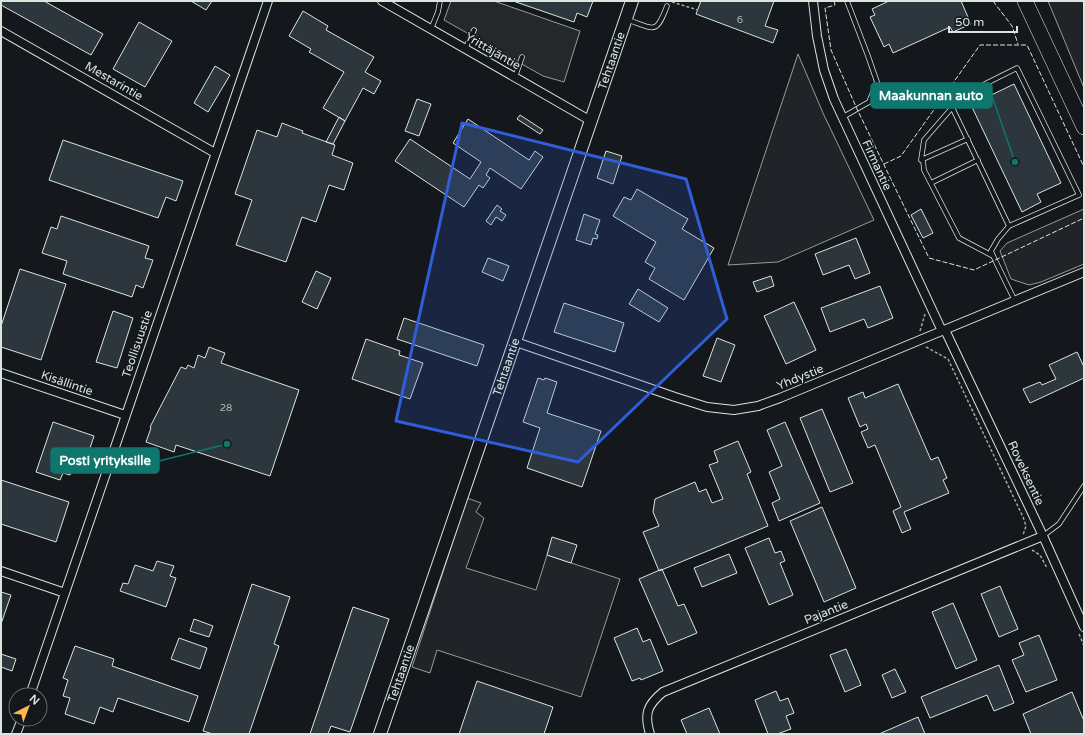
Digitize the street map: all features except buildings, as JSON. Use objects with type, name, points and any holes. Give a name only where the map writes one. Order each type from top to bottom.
[{"type":"highway","points":[[1025,1],[1084,127]]},
{"type":"street","name":"Teollisuustie","points":[[33,687],[268,1]]},
{"type":"street","name":"Yrittäjäntie","points":[[382,1],[591,121]]},
{"type":"street","name":"Tehtaantie","points":[[380,734],[632,1]]},
{"type":"street","name":"Firmantie","points":[[813,1],[817,36],[824,70],[842,117],[943,330]]},
{"type":"street","name":"Mestarintie","points":[[1,30],[215,153]]},
{"type":"street","name":"Yhdystie","points":[[516,342],[707,407],[734,410],[758,406],[780,398],[1084,272]]},
{"type":"street","name":"Roveksentie","points":[[943,330],[1043,536],[1084,627]]},
{"type":"street","name":"Kisällintie","points":[[1,373],[125,415]]},
{"type":"street","name":"Pajantie","points":[[650,734],[646,722],[648,709],[655,699],[663,692],[1043,536]]},
{"type":"street","points":[[1,571],[65,592]]},
{"type":"lane","points":[[431,29],[438,12],[440,1]]},
{"type":"lane","points":[[842,117],[869,102],[877,82],[847,1]]},
{"type":"lane","points":[[626,20],[650,28],[656,27],[660,24],[667,6]]},
{"type":"lane","points":[[465,49],[474,30]]},
{"type":"lane","points":[[515,77],[522,57]]},
{"type":"lane","points":[[993,256],[958,238],[924,170],[923,160],[921,160],[924,140],[963,95],[1017,68],[1079,195],[1009,226],[998,239],[991,251],[1015,300]]},
{"type":"lane","points":[[952,107],[1009,226]]},
{"type":"lane","points":[[921,160],[968,139]]},
{"type":"lane","points":[[931,183],[978,160]]},
{"type":"lane","points":[[1043,536],[1059,524],[1084,486]]},
{"type":"path","points":[[670,1],[698,10]]},
{"type":"highlighted area","points":[[462,123],[686,179],[727,319],[578,462],[396,421]]},
{"type":"shaded area","points":[[451,1],[494,1],[580,31],[564,82],[543,76],[444,20]]},
{"type":"shaded area","points":[[1048,1],[1084,1],[1084,88]]},
{"type":"shaded area","points":[[798,54],[823,113],[874,220],[778,262],[728,265]]},
{"type":"shaded area","points":[[1084,209],[1084,264],[1041,282],[1029,285],[1011,279],[1000,251],[1007,243]]},
{"type":"shaded area","points":[[467,498],[481,503],[476,512],[484,518],[466,568],[536,590],[547,555],[620,579],[581,697],[437,650],[430,673],[412,667]]},
{"type":"fence","points":[[834,1],[835,5],[825,8],[831,50],[857,109],[929,258],[974,270],[1084,218]]},
{"type":"fence","points":[[993,1],[1012,26],[1018,44]]},
{"type":"fence","points":[[884,164],[901,156],[980,45],[1027,45],[1084,167]]},
{"type":"place","name":"Maakunnan auto","points":[[1015,162]]},
{"type":"place","name":"Posti yrityksille","points":[[227,444]]}]
